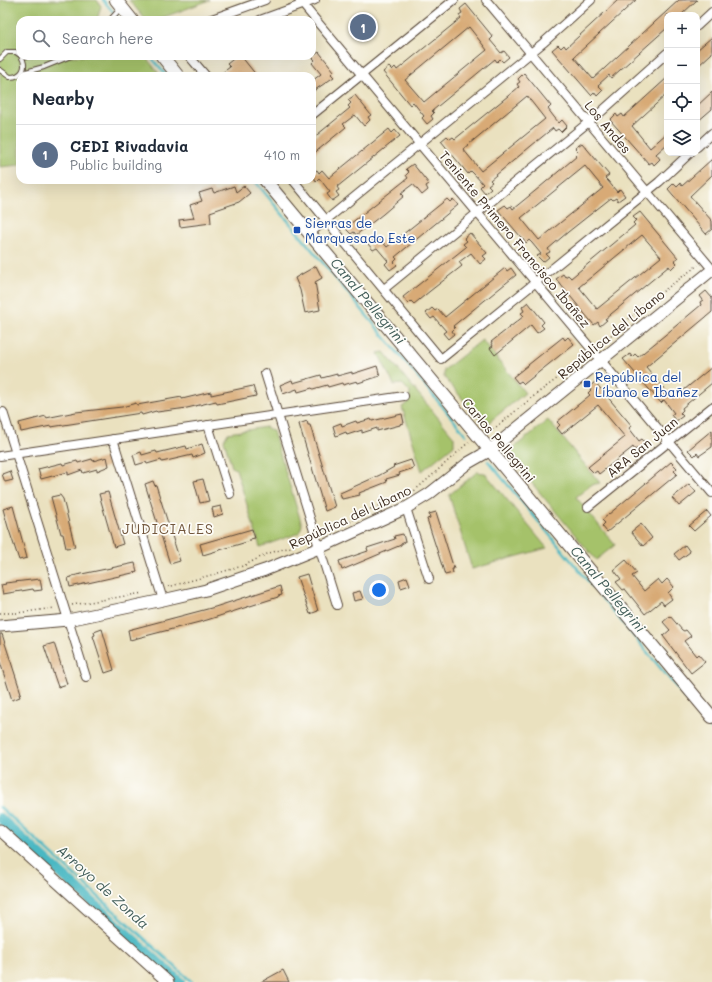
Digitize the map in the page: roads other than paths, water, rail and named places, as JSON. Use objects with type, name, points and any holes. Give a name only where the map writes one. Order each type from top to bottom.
[{"type":"main road","points":[[118,6],[128,16]]},
{"type":"main road","points":[[165,60],[175,72]]},
{"type":"main road","name":"Carlos Pellegrini","points":[[268,184],[712,717]]},
{"type":"street","points":[[220,16],[265,0]]},
{"type":"street","points":[[269,16],[301,2],[315,0]]},
{"type":"street","points":[[316,112],[454,0]]},
{"type":"street","name":"Los Andes","points":[[486,0],[712,270]]},
{"type":"street","points":[[309,234],[531,53],[591,0]]},
{"type":"street","name":"Teniente Primero Francisco Ibañez","points":[[301,2],[313,16]]},
{"type":"street","points":[[700,23],[712,12]]},
{"type":"street","name":"Teniente Primero Francisco Ibañez","points":[[316,20],[712,493]]},
{"type":"street","points":[[384,289],[589,122],[664,56]]},
{"type":"street","points":[[193,60],[203,72]]},
{"type":"street","points":[[700,144],[712,133]]},
{"type":"street","points":[[296,184],[442,359],[647,192],[687,156]]},
{"type":"street","name":"República del Líbano","points":[[0,626],[68,620],[161,595],[206,590],[265,570],[320,548],[406,508],[429,494],[468,463],[490,450],[712,270]]},
{"type":"street","points":[[265,373],[337,605]]},
{"type":"street","points":[[0,456],[404,396]]},
{"type":"street","name":"ARA San Juan","points":[[588,507],[712,406]]},
{"type":"street","points":[[3,412],[86,677]]},
{"type":"street","points":[[208,425],[230,494]]},
{"type":"street","points":[[113,439],[161,595]]},
{"type":"street","points":[[406,508],[429,580]]},
{"type":"street","points":[[0,830],[168,982]]},
{"type":"lane","points":[[112,16],[118,6]]},
{"type":"lane","points":[[0,59],[7,52],[16,52]]},
{"type":"lane","points":[[22,72],[25,65],[23,60]]},
{"type":"lane","points":[[26,72],[44,68],[62,60]]},
{"type":"lane","points":[[0,71],[10,78],[16,76]]},
{"type":"waterway","name":"Canal Pellegrini","points":[[103,0],[117,16]]},
{"type":"waterway","name":"Canal Pellegrini","points":[[153,60],[164,72]]},
{"type":"waterway","name":"Canal Pellegrini","points":[[257,184],[466,435]]},
{"type":"waterway","name":"Canal Pellegrini","points":[[488,461],[712,730]]},
{"type":"waterway","name":"Arroyo de Zonda","points":[[0,807],[192,982]]},
{"type":"waterway","points":[[0,818],[180,982]]},
{"type":"place","name":"CEDI Rivadavia","points":[[363,27]]},
{"type":"place","name":"Sierras de Marquesado Este","points":[[297,230]]},
{"type":"place","name":"República del Líbano e Ibañez","points":[[587,384]]},
{"type":"district","name":"JUDICIALES","points":[[168,529]]}]
